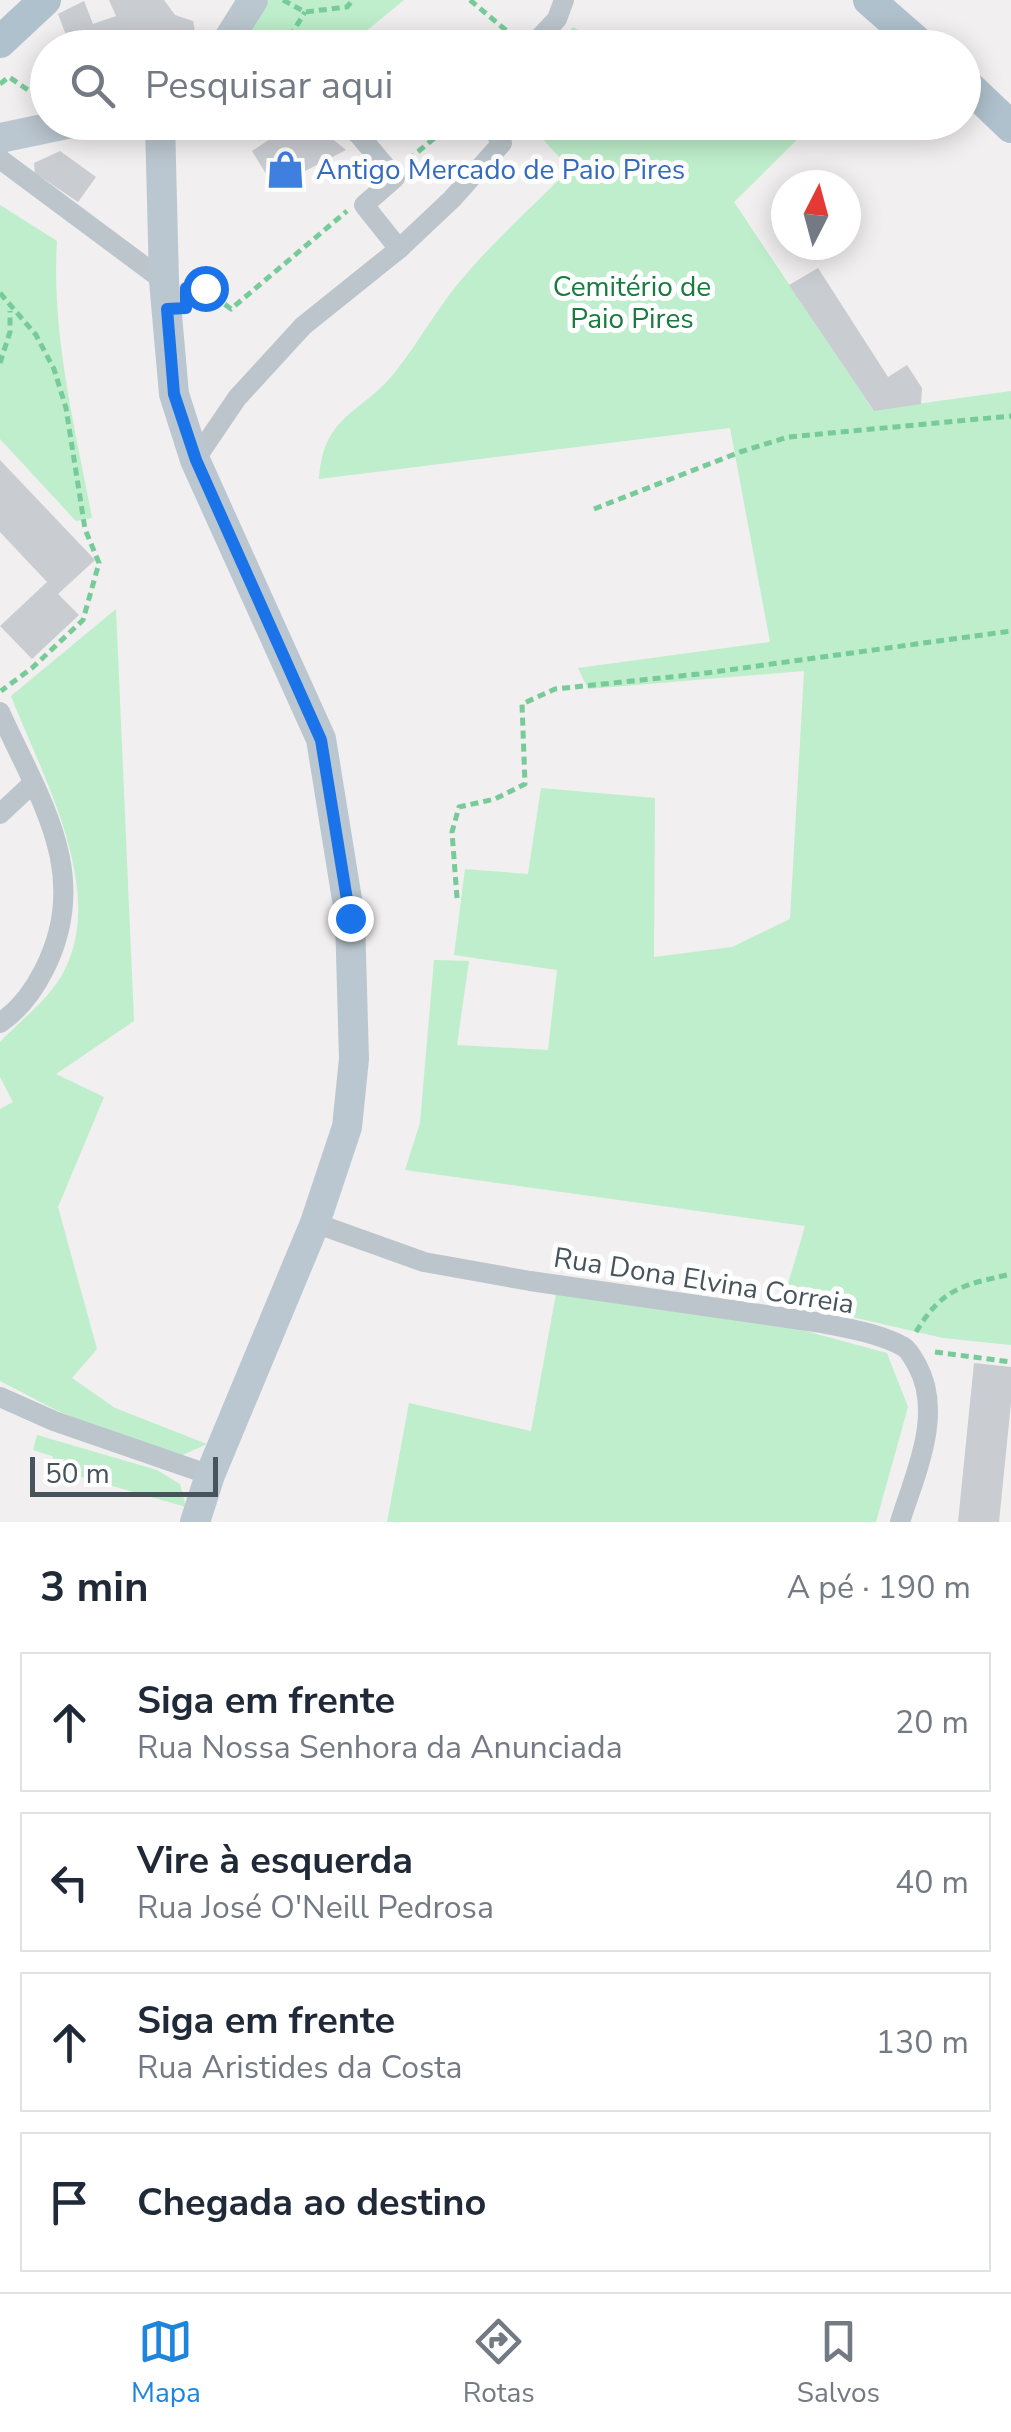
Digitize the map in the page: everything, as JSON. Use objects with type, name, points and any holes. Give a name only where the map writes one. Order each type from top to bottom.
[{"type":"main road","points":[[0,42],[45,0]]},
{"type":"main road","points":[[869,0],[903,30]]},
{"type":"main road","points":[[981,98],[1011,126]]},
{"type":"street","points":[[234,30],[253,0]]},
{"type":"street","points":[[546,30],[557,19],[564,0]]},
{"type":"street","points":[[0,138],[30,132]]},
{"type":"street","points":[[161,140],[174,394],[196,460],[321,740],[350,918],[354,1059],[347,1127],[316,1223],[194,1522]]},
{"type":"street","points":[[363,140],[395,178],[364,206],[399,250]]},
{"type":"street","points":[[196,460],[237,398],[302,326],[399,250],[452,199],[502,143],[500,140]]},
{"type":"street","points":[[0,159],[166,295]]},
{"type":"street","points":[[0,1023],[19,1006],[40,977],[61,927],[64,897],[62,855],[46,811],[1,717]]},
{"type":"street","points":[[0,814],[32,784]]},
{"type":"street","name":"Rua Dona Elvina Correia","points":[[316,1223],[424,1262],[912,1340]]},
{"type":"street","points":[[900,1522],[926,1433],[930,1402],[912,1340]]},
{"type":"street","points":[[0,1397],[210,1475]]},
{"type":"path","points":[[283,0],[305,12],[347,7],[353,0]]},
{"type":"path","points":[[470,0],[506,30]]},
{"type":"path","points":[[294,30],[305,12]]},
{"type":"path","points":[[0,84],[9,77],[30,91]]},
{"type":"path","points":[[395,178],[405,162],[432,140]]},
{"type":"path","points":[[166,295],[186,308],[186,288],[205,288],[231,309],[346,212],[364,206]]},
{"type":"path","points":[[0,293],[36,335],[54,369],[66,408],[86,529],[99,563],[83,620],[32,668],[0,691]]},
{"type":"path","points":[[0,364],[10,332],[10,308]]},
{"type":"path","points":[[594,509],[788,437],[1011,416]]},
{"type":"path","points":[[457,898],[452,832],[460,807],[495,799],[525,784],[522,704],[555,689],[699,674],[1011,631]]},
{"type":"path","points":[[1011,1274],[954,1288],[925,1316],[912,1340],[1011,1362]]},
{"type":"green space","points":[[269,0],[404,0],[368,30],[250,28]]},
{"type":"green space","name":"Cemitério de Paio Pires","points":[[544,140],[797,140],[734,202],[873,410],[1011,391],[1011,1345],[943,1338],[783,1301],[805,1226],[405,1170],[420,1123],[434,960],[469,961],[457,1045],[548,1050],[557,970],[454,955],[465,869],[528,874],[541,788],[655,798],[654,957],[732,947],[790,919],[804,671],[588,689],[578,668],[770,642],[730,428],[319,479],[322,457],[336,427],[383,386],[448,296],[570,169]]},
{"type":"green space","points":[[0,205],[57,241],[61,346],[92,518],[76,521],[0,439]]},
{"type":"green space","points":[[116,609],[134,1021],[56,1074],[104,1097],[58,1207],[97,1349],[72,1378],[115,1408],[207,1444],[176,1458],[60,1412],[0,1381],[0,1109],[13,1102],[0,1077],[0,1042],[54,987],[71,954],[78,918],[68,842],[11,696]]},
{"type":"green space","points":[[556,1294],[798,1329],[887,1353],[908,1407],[876,1522],[387,1522],[409,1403],[531,1431]]},
{"type":"green space","points":[[37,1435],[157,1470],[180,1484],[186,1507],[60,1471],[52,1456],[33,1450]]},
{"type":"building","points":[[109,0],[164,0],[175,15],[193,21],[195,30],[64,30],[58,14],[84,1],[93,24],[116,16]]},
{"type":"building","name":"Antigo Mercado de Paio Pires","points":[[268,140],[334,140],[346,150],[274,187],[252,151]]},
{"type":"building","points":[[60,151],[96,177],[78,202],[35,173],[34,163]]},
{"type":"building","points":[[818,268],[888,377],[907,365],[922,388],[921,404],[874,411],[789,285]]},
{"type":"building","points":[[0,460],[95,560],[58,594],[79,615],[32,659],[0,626],[47,582],[0,532]]},
{"type":"building","points":[[974,1363],[1011,1367],[999,1522],[958,1522]]},
{"type":"place","name":"Antigo Mercado de Paio Pires","points":[[286,169]]},
{"type":"route","points":[[205,288],[186,288],[186,308],[167,309],[174,394],[196,460],[321,740],[350,918]]}]
